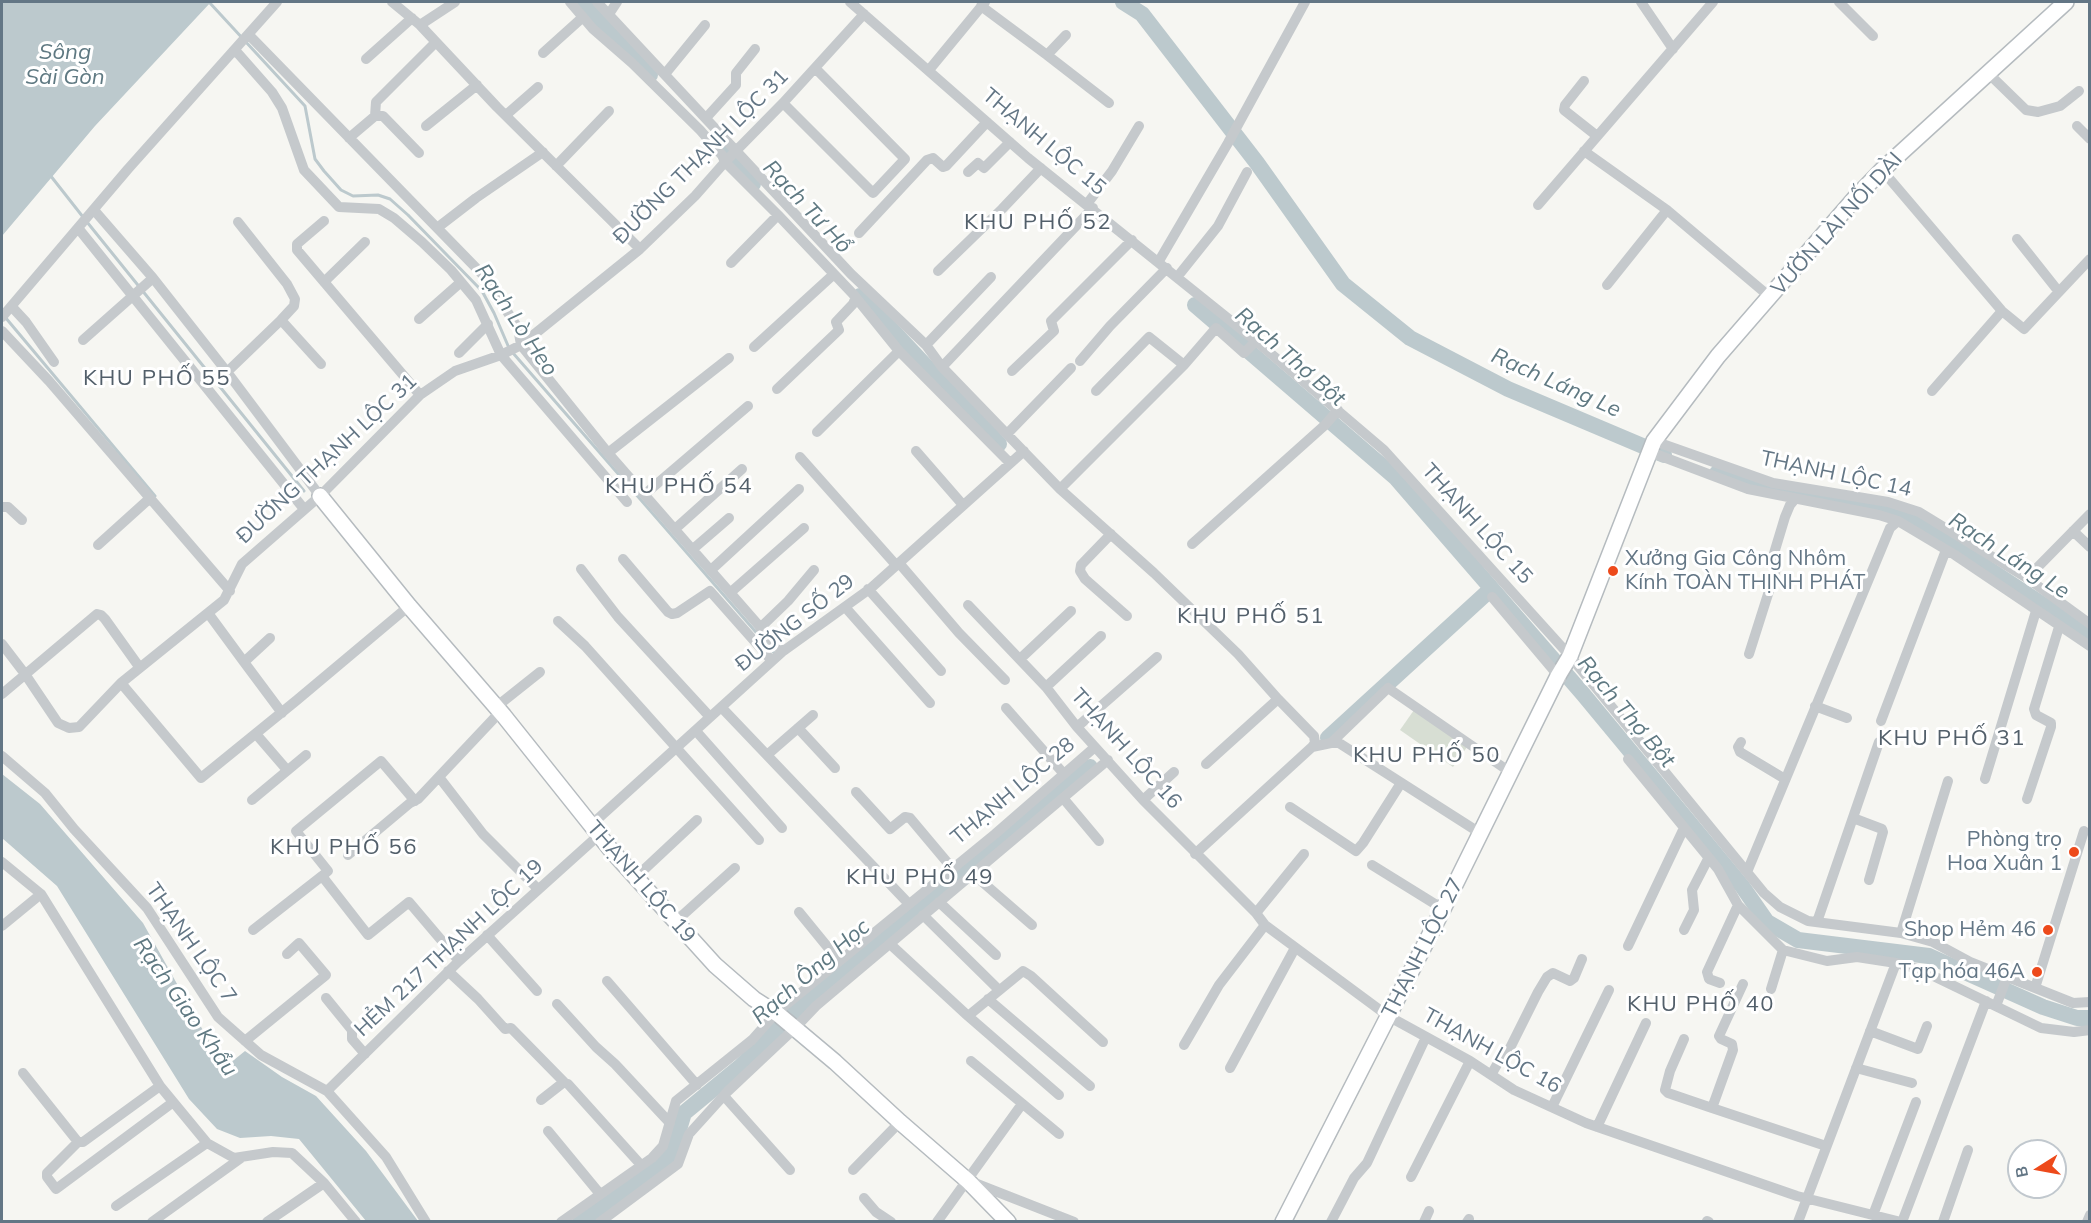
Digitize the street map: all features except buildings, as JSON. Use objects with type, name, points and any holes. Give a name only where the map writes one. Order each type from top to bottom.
[{"type":"street","points":[[54,362],[26,322],[7,311],[277,2]]},
{"type":"street","points":[[392,2],[416,22],[506,116],[640,249]]},
{"type":"street","points":[[366,59],[416,22],[455,2]]},
{"type":"street","points":[[570,2],[593,29],[632,63],[722,155],[731,156],[759,176],[851,274],[926,345],[942,367],[1060,489],[1154,573],[1238,654],[1314,736],[1315,742],[1312,747],[1195,854]]},
{"type":"street","points":[[597,2],[706,118],[731,156],[778,215],[834,274],[899,351],[1010,463]]},
{"type":"street","points":[[609,14],[617,2]]},
{"type":"street","name":"THẠNH LỘC 15","points":[[850,2],[1041,168],[1178,276],[1251,347],[1384,450],[1563,669]]},
{"type":"street","points":[[1007,434],[1076,364],[1163,264],[1305,2]]},
{"type":"street","points":[[1641,2],[1673,49]]},
{"type":"street","points":[[1538,205],[1713,2]]},
{"type":"street","points":[[1839,2],[1873,36]]},
{"type":"street","name":"VƯỜN LÀI NỐI DÀI","points":[[1563,669],[1651,449],[1718,356],[1856,196],[2066,2]]},
{"type":"street","points":[[928,70],[983,4],[1108,104]]},
{"type":"street","name":"ĐƯỜNG THẠNH LỘC 31","points":[[2,644],[58,723],[69,728],[79,726],[121,683],[224,600],[242,564],[320,496],[420,395],[455,371],[503,354],[518,346],[640,249],[695,196],[783,104],[864,14]]},
{"type":"street","points":[[543,53],[583,16]]},
{"type":"street","points":[[665,74],[705,25]]},
{"type":"street","points":[[249,35],[483,275],[518,328],[518,346],[782,652]]},
{"type":"street","points":[[1047,55],[1066,35]]},
{"type":"street","points":[[375,116],[376,102],[436,42]]},
{"type":"street","points":[[238,47],[282,108],[304,170],[339,207],[379,209],[422,242],[461,282],[476,300],[503,354],[627,502]]},
{"type":"street","points":[[706,118],[736,85],[736,73],[755,49]]},
{"type":"street","points":[[783,104],[873,193],[905,159],[815,68]]},
{"type":"street","points":[[1988,73],[2026,110],[2038,112],[2060,106],[2079,91]]},
{"type":"street","points":[[1584,81],[1565,105],[1564,110],[1597,136]]},
{"type":"street","points":[[426,126],[477,85]]},
{"type":"street","points":[[506,116],[538,87]]},
{"type":"street","points":[[556,166],[609,111]]},
{"type":"street","points":[[349,138],[375,116],[383,116],[419,153]]},
{"type":"street","points":[[859,234],[927,160],[933,158],[946,166],[987,122]]},
{"type":"street","points":[[942,367],[1090,206],[1139,126]]},
{"type":"street","points":[[2077,126],[2090,139]]},
{"type":"street","points":[[968,172],[978,163],[984,168],[1010,142]]},
{"type":"street","points":[[1584,151],[1667,210],[1770,297]]},
{"type":"street","points":[[437,228],[543,152]]},
{"type":"street","points":[[938,271],[1002,210],[1041,168]]},
{"type":"street","points":[[1882,170],[2002,311],[2024,329],[2090,259]]},
{"type":"street","points":[[1178,276],[1218,226],[1247,172]]},
{"type":"street","points":[[1607,285],[1667,210]]},
{"type":"street","points":[[92,212],[227,372],[320,496]]},
{"type":"street","points":[[731,263],[778,215]]},
{"type":"street","points":[[324,221],[297,244],[297,250],[420,395]]},
{"type":"street","points":[[227,372],[281,320],[294,306],[295,299],[238,222]]},
{"type":"street","points":[[80,226],[304,509]]},
{"type":"street","points":[[2017,239],[2059,292]]},
{"type":"street","points":[[1012,370],[1054,331],[1052,321],[1132,240]]},
{"type":"street","points":[[324,282],[365,242]]},
{"type":"street","points":[[754,347],[834,274]]},
{"type":"street","points":[[926,345],[991,277]]},
{"type":"street","points":[[83,340],[149,281]]},
{"type":"street","points":[[419,319],[461,282]]},
{"type":"street","points":[[777,389],[839,330],[836,321],[854,304],[855,299]]},
{"type":"street","points":[[1932,391],[2002,311]]},
{"type":"street","points":[[281,320],[321,364]]},
{"type":"street","points":[[459,352],[488,324]]},
{"type":"street","points":[[1060,489],[1184,365],[1216,328],[1251,347]]},
{"type":"street","points":[[2,331],[49,381],[230,591]]},
{"type":"street","points":[[1096,391],[1149,337],[1184,365]]},
{"type":"street","points":[[816,432],[899,351]]},
{"type":"street","points":[[608,453],[729,358]]},
{"type":"street","points":[[645,494],[748,406]]},
{"type":"street","points":[[1192,544],[1325,425],[1336,412]]},
{"type":"street","name":"THẠNH LỘC 14","points":[[1651,449],[1658,455],[1748,489],[1879,515],[1898,521],[1951,552],[2090,646]]},
{"type":"street","name":"THẠNH LỘC 14","points":[[1651,449],[1773,483],[1888,502],[1919,512],[2026,578],[2090,624]]},
{"type":"street","points":[[915,451],[963,505]]},
{"type":"street","name":"ĐƯỜNG SỐ 29","points":[[595,830],[677,748],[782,652],[868,589],[1024,451]]},
{"type":"street","points":[[800,457],[1005,680]]},
{"type":"street","points":[[675,529],[742,469]]},
{"type":"street","points":[[711,570],[799,489]]},
{"type":"street","name":"THẠNH LỘC 19","points":[[320,496],[409,606],[498,709],[635,878],[715,965],[754,999],[794,1027],[835,1062],[968,1181],[1008,1221]]},
{"type":"street","points":[[98,545],[149,499]]},
{"type":"street","points":[[1749,654],[1776,569],[1772,560],[1785,516],[1795,499]]},
{"type":"street","points":[[2,507],[8,507],[22,520]]},
{"type":"street","points":[[2026,578],[2090,514]]},
{"type":"street","points":[[693,549],[729,518]]},
{"type":"street","name":"THẠNH LỘC 14","points":[[1747,872],[1890,528],[1898,521]]},
{"type":"street","points":[[731,592],[804,528]]},
{"type":"street","points":[[2073,531],[2090,547]]},
{"type":"street","points":[[1111,534],[1082,565],[1080,571],[1085,579],[1127,616]]},
{"type":"street","points":[[1881,721],[1951,552],[1965,541]]},
{"type":"street","points":[[623,559],[672,614],[676,614],[710,591],[772,661]]},
{"type":"street","points":[[581,569],[618,617],[710,717]]},
{"type":"street","points":[[760,628],[788,601],[814,570]]},
{"type":"street","points":[[868,589],[942,671]]},
{"type":"street","name":"THẠNH LỘC 15","points":[[1492,597],[1650,755],[1764,893],[1780,907],[1808,921],[1901,933],[1933,942],[2007,978],[2073,1003],[2090,1002]]},
{"type":"street","name":"THẠNH LỘC 16","points":[[968,605],[1020,658],[1077,727],[1143,800],[1256,913],[1264,925],[1388,1016],[1470,1061],[1514,1090],[1598,1127],[1806,1198],[1902,1221]]},
{"type":"street","points":[[121,683],[201,778],[409,606]]},
{"type":"street","points":[[845,607],[930,703]]},
{"type":"street","points":[[1020,658],[1071,611]]},
{"type":"street","points":[[1985,779],[2036,611]]},
{"type":"street","points":[[208,613],[282,713]]},
{"type":"street","points":[[2,694],[97,614],[105,619],[140,668]]},
{"type":"street","points":[[558,621],[585,646],[759,840]]},
{"type":"street","points":[[2027,799],[2051,727],[2051,723],[2036,715],[2034,709],[2059,627]]},
{"type":"street","points":[[1046,687],[1101,636]]},
{"type":"street","points":[[244,662],[270,638]]},
{"type":"street","points":[[1077,727],[1157,657]]},
{"type":"street","name":"THẠNH LỘC 27","points":[[1283,1221],[1563,669]]},
{"type":"street","points":[[348,855],[415,801],[498,709],[540,672]]},
{"type":"street","points":[[1331,743],[1388,688],[1510,772]]},
{"type":"street","points":[[1206,764],[1278,699]]},
{"type":"street","points":[[1815,706],[1847,718]]},
{"type":"street","points":[[722,708],[909,904]]},
{"type":"street","points":[[1006,708],[1064,774]]},
{"type":"street","points":[[767,755],[813,715]]},
{"type":"street","points":[[798,728],[835,768]]},
{"type":"street","points":[[696,731],[782,828]]},
{"type":"street","points":[[256,734],[288,770]]},
{"type":"street","points":[[1741,742],[1738,747],[1740,752],[1785,779]]},
{"type":"street","points":[[1817,922],[1879,742]]},
{"type":"street","points":[[1312,747],[1339,743],[1480,833]]},
{"type":"street","name":"THẠNH LỘC 28","points":[[561,1221],[652,1158],[663,1146],[676,1101],[752,1040],[777,1014],[839,961],[1095,747]]},
{"type":"street","points":[[252,800],[306,755]]},
{"type":"street","points":[[1635,769],[1650,755]]},
{"type":"street","name":"THẠNH LỘC 7","points":[[2,756],[45,793],[74,830],[147,908],[218,1017],[261,1055],[327,1091],[386,1157],[426,1221]]},
{"type":"street","points":[[1628,759],[1718,869],[1738,905],[1783,950],[1827,961],[1857,957],[1896,963],[1921,970],[2041,1028],[2074,1032],[2090,1030]]},
{"type":"street","name":"THẠNH LỘC 28","points":[[600,1221],[678,1164],[689,1134],[724,1096],[816,1006],[1108,760]]},
{"type":"street","points":[[253,930],[328,871],[296,831],[381,761],[415,801]]},
{"type":"street","points":[[1143,800],[1174,772]]},
{"type":"street","points":[[439,777],[483,834],[538,890]]},
{"type":"street","points":[[1901,933],[1948,781]]},
{"type":"street","points":[[1290,807],[1355,851],[1363,843],[1401,783]]},
{"type":"street","points":[[856,792],[890,829],[905,817],[910,818],[952,868]]},
{"type":"street","points":[[1063,798],[1099,841]]},
{"type":"street","points":[[1670,812],[1686,798]]},
{"type":"street","points":[[1853,818],[1882,829],[1883,832],[1869,880]]},
{"type":"street","points":[[635,878],[697,820]]},
{"type":"street","points":[[1628,946],[1684,828]]},
{"type":"street","name":"HẺM 217 THẠNH LỘC 19","points":[[327,1091],[363,1052],[538,890],[595,830]]},
{"type":"street","points":[[2035,988],[2084,831]]},
{"type":"street","points":[[1256,913],[1304,854]]},
{"type":"street","points":[[1684,930],[1694,910],[1692,890],[1708,859]]},
{"type":"street","points":[[2,862],[41,894],[160,1086],[207,1143],[234,1158],[273,1152],[292,1153],[324,1183],[356,1221]]},
{"type":"street","points":[[1372,866],[1443,909]]},
{"type":"street","points":[[675,922],[735,868]]},
{"type":"street","points":[[972,873],[1032,925]]},
{"type":"street","points":[[321,876],[368,935],[409,902],[459,961]]},
{"type":"street","points":[[2,926],[41,894]]},
{"type":"street","points":[[939,902],[996,955]]},
{"type":"street","points":[[1719,983],[1709,979],[1707,972],[1738,905]]},
{"type":"street","points":[[798,912],[839,961]]},
{"type":"street","points":[[923,915],[999,990]]},
{"type":"street","points":[[1184,1045],[1219,985],[1264,925]]},
{"type":"street","points":[[487,935],[537,991]]},
{"type":"street","points":[[245,1041],[326,975],[299,943],[287,954]]},
{"type":"street","points":[[890,944],[1059,1095]]},
{"type":"street","points":[[1230,1068],[1295,948]]},
{"type":"street","points":[[1772,989],[1783,950]]},
{"type":"street","points":[[1491,1075],[1503,1054],[1510,1048],[1547,978],[1553,973],[1570,981],[1574,978],[1582,959]]},
{"type":"street","points":[[1798,1221],[1896,963]]},
{"type":"street","points":[[968,1016],[1023,971],[1103,1042]]},
{"type":"street","points":[[448,972],[478,999],[505,1029],[511,1028],[564,1082],[541,1100]]},
{"type":"street","points":[[1902,1221],[1991,1004],[2007,978]]},
{"type":"street","points":[[607,981],[697,1085]]},
{"type":"street","points":[[1712,1108],[1733,1050],[1732,1044],[1721,1040],[1719,1036],[1743,984]]},
{"type":"street","points":[[1552,1107],[1609,990]]},
{"type":"street","points":[[326,998],[352,1030],[352,1039],[363,1052]]},
{"type":"street","points":[[988,999],[1090,1086]]},
{"type":"street","points":[[557,1004],[670,1123]]},
{"type":"street","points":[[1598,1127],[1646,1023]]},
{"type":"street","points":[[1870,1031],[1918,1049],[1927,1026]]},
{"type":"street","points":[[1330,1221],[1354,1178],[1367,1162],[1426,1037]]},
{"type":"street","points":[[1684,1039],[1670,1071],[1665,1090],[1668,1093],[1826,1146]]},
{"type":"street","points":[[971,1061],[1059,1134]]},
{"type":"street","points":[[1411,1177],[1470,1061]]},
{"type":"street","points":[[1856,1068],[1912,1083]]},
{"type":"street","points":[[23,1073],[78,1142]]},
{"type":"street","points":[[568,1084],[641,1165]]},
{"type":"street","points":[[160,1086],[83,1142],[78,1142],[47,1173],[47,1177],[56,1190],[172,1103]]},
{"type":"street","points":[[724,1096],[790,1170]]},
{"type":"street","points":[[1873,1215],[1916,1102]]},
{"type":"street","points":[[938,1221],[1022,1104]]},
{"type":"street","points":[[853,1170],[900,1122]]},
{"type":"street","points":[[548,1131],[600,1194]]},
{"type":"street","points":[[116,1206],[207,1143]]},
{"type":"street","points":[[1943,1221],[1968,1150]]},
{"type":"street","points":[[152,1221],[241,1157]]},
{"type":"street","points":[[968,1181],[1074,1221]]},
{"type":"street","points":[[267,1221],[324,1183]]},
{"type":"street","points":[[864,1198],[876,1212],[891,1221]]},
{"type":"street","points":[[2087,1221],[2090,1215]]},
{"type":"shaded area","points":[[1414,710],[1467,747],[1453,767],[1400,730]]},
{"type":"water","name":"Sông Sài Gòn","points":[[2,2],[211,2],[95,126],[2,236]]},
{"type":"water","name":"Rạch Giao Khẩu","points":[[2,774],[40,804],[143,923],[224,1068],[245,1051],[282,1077],[316,1096],[366,1151],[418,1221],[366,1221],[299,1139],[271,1136],[240,1138],[217,1129],[189,1099],[57,886],[2,838]]},
{"type":"waterway","name":"Rạch Lò Heo","points":[[209,2],[305,106],[315,159],[324,171],[341,190],[353,196],[378,195],[390,199],[408,215],[482,291],[509,348]]},
{"type":"waterway","name":"Rạch Tư Hổ","points":[[581,2],[650,75]]},
{"type":"waterway","name":"Rạch Láng Le","points":[[1123,2],[1142,14],[1257,163],[1343,284],[1410,338],[1508,389],[1664,455]]},
{"type":"waterway","name":"Rạch Tư Hổ","points":[[718,146],[753,184]]},
{"type":"waterway","points":[[50,175],[83,217]]},
{"type":"waterway","points":[[87,222],[304,491]]},
{"type":"waterway","name":"Rạch Tư Hổ","points":[[860,296],[999,444]]},
{"type":"waterway","name":"Rạch Thợ Bột","points":[[1195,305],[1396,478],[1583,694],[1742,886],[1767,922],[1798,940],[1929,956],[2043,1007],[2077,1018],[2090,1018]]},
{"type":"waterway","points":[[5,317],[155,496]]},
{"type":"waterway","name":"Rạch Lò Heo","points":[[513,353],[775,654]]},
{"type":"waterway","name":"Rạch Láng Le","points":[[1717,473],[1769,489],[1877,507],[1911,518],[2090,636]]},
{"type":"waterway","points":[[1328,738],[1491,589]]},
{"type":"waterway","name":"Rạch Ông Học","points":[[580,1222],[671,1156],[684,1113],[741,1066],[794,1013],[1090,767]]},
{"type":"place","name":"Xưởng Gia Công Nhôm Kính TOÀN THỊNH PHÁT","points":[[1613,571]]},
{"type":"place","name":"Phòng trọ Hoa Xuân 1","points":[[2074,852]]},
{"type":"place","name":"Shop Hẻm 46","points":[[2048,930]]},
{"type":"place","name":"Tạp hóa 46A","points":[[2037,972]]},
{"type":"district","name":"KHU PHỐ 52","points":[[1038,222]]},
{"type":"district","name":"KHU PHỐ 55","points":[[157,378]]},
{"type":"district","name":"KHU PHỐ 54","points":[[679,486]]},
{"type":"district","name":"KHU PHỐ 51","points":[[1251,616]]},
{"type":"district","name":"KHU PHỐ 31","points":[[1952,738]]},
{"type":"district","name":"KHU PHỐ 50","points":[[1427,755]]},
{"type":"district","name":"KHU PHỐ 56","points":[[344,847]]},
{"type":"district","name":"KHU PHỐ 49","points":[[920,877]]},
{"type":"district","name":"KHU PHỐ 40","points":[[1701,1004]]}]
